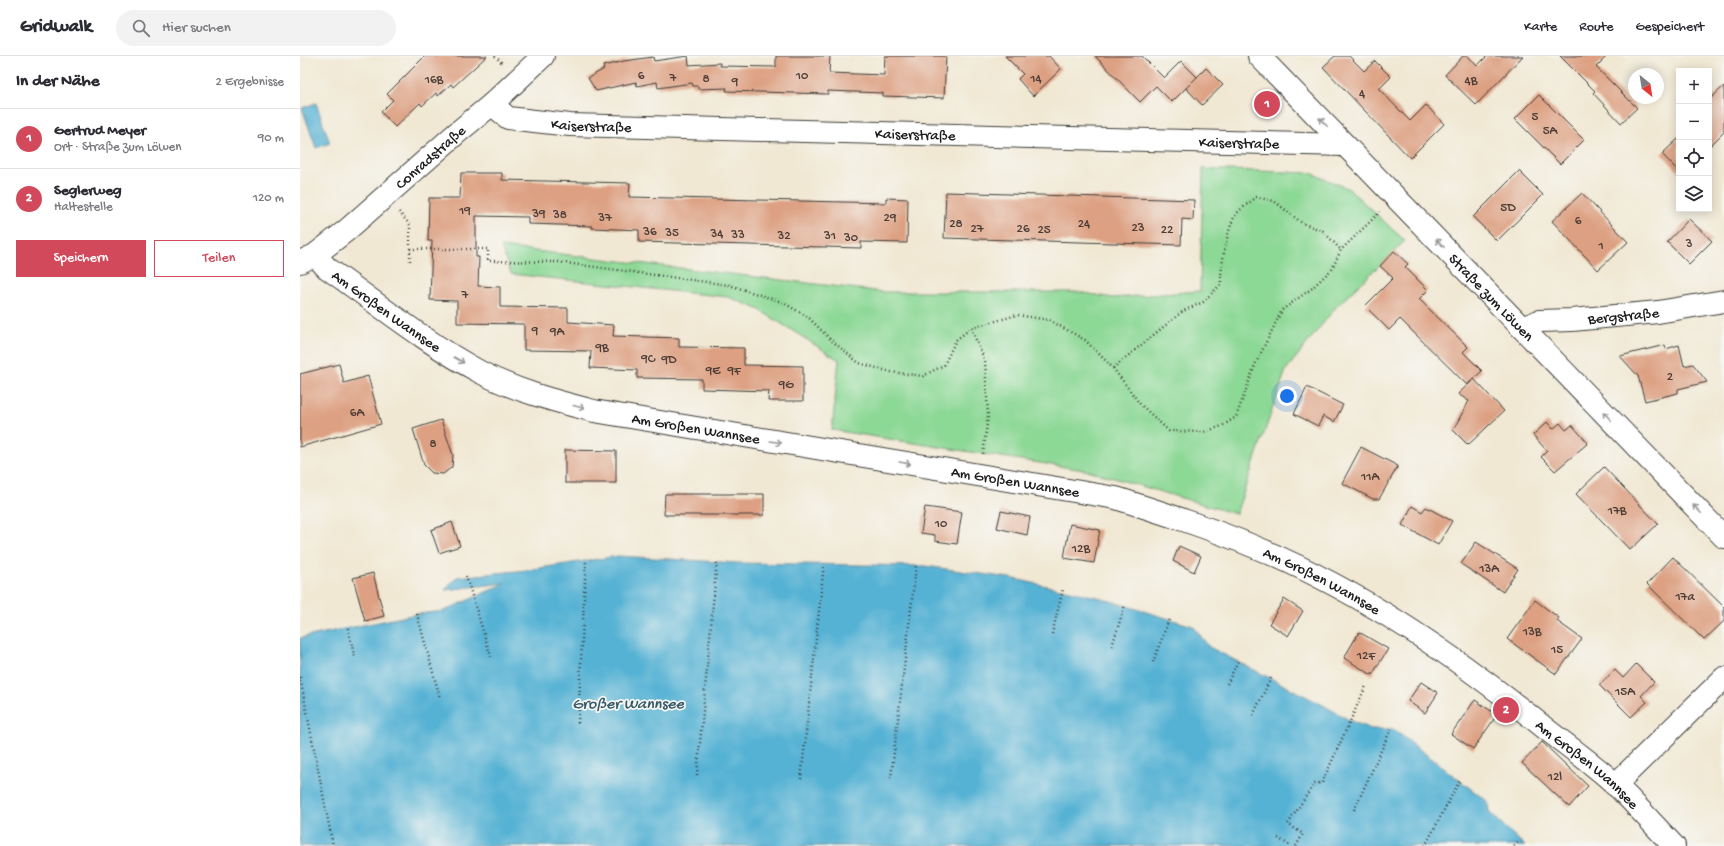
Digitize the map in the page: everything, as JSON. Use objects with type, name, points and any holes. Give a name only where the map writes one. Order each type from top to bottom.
[{"type":"street","name":"Conradstraße","points":[[307,258],[347,230],[492,104],[543,56]]},
{"type":"street","name":"Straße zum Löwen","points":[[1259,56],[1724,537]]},
{"type":"street","name":"Kaiserstraße","points":[[492,104],[508,118],[570,126],[1345,145]]},
{"type":"street","name":"Am Großen Wannsee","points":[[307,258],[327,268],[444,351],[481,372],[539,397],[594,411],[1116,498],[1188,521],[1256,548],[1329,582],[1402,623],[1452,657],[1502,693],[1615,785],[1674,846]]},
{"type":"street","name":"Bergstraße","points":[[1522,328],[1539,321],[1572,320],[1658,312],[1724,301]]},
{"type":"street","points":[[1615,785],[1724,678]]},
{"type":"path","points":[[384,197],[410,225],[410,261]]},
{"type":"path","points":[[1113,368],[1183,311],[1204,302],[1221,284],[1220,274],[1225,247],[1235,216],[1256,197],[1274,201],[1302,223],[1323,231],[1342,250]]},
{"type":"path","points":[[410,249],[488,249],[488,261],[558,262],[728,285],[782,302],[808,317],[830,340],[859,363],[891,372],[923,376],[944,365],[956,340],[971,328],[1016,315],[1049,320],[1085,340],[1113,368],[1140,404],[1169,431],[1204,432],[1222,426],[1236,417],[1255,365],[1282,310],[1311,289],[1332,269],[1342,250],[1396,198]]},
{"type":"path","points":[[971,328],[985,361],[988,416],[980,476]]},
{"type":"path","points":[[578,723],[586,561]]},
{"type":"path","points":[[697,775],[717,561]]},
{"type":"path","points":[[801,779],[824,564]]},
{"type":"path","points":[[892,778],[916,566]]},
{"type":"path","points":[[466,576],[491,657]]},
{"type":"path","points":[[1052,634],[1062,589]]},
{"type":"path","points":[[1112,646],[1125,605]]},
{"type":"path","points":[[417,614],[440,698]]},
{"type":"path","points":[[1153,662],[1169,619]]},
{"type":"path","points":[[348,628],[355,659]]},
{"type":"path","points":[[1227,684],[1238,661]]},
{"type":"path","points":[[300,677],[334,846]]},
{"type":"path","points":[[1253,715],[1271,678]]},
{"type":"path","points":[[1296,846],[1303,834],[1288,824],[1314,784],[1322,783],[1366,686]]},
{"type":"path","points":[[1354,810],[1391,730]]},
{"type":"path","points":[[1426,846],[1460,780]]},
{"type":"path","points":[[1278,838],[1291,846]]},
{"type":"path","points":[[1514,846],[1519,840]]},
{"type":"green space","points":[[1203,169],[1311,173],[1349,189],[1405,241],[1336,307],[1286,370],[1236,514],[1090,471],[832,430],[839,360],[758,309],[728,297],[511,274],[501,247],[884,292],[1079,292],[1113,298],[1200,291]]},
{"type":"water","points":[[316,103],[330,143],[316,148],[302,108]]},
{"type":"water","name":"Großer Wannsee","points":[[618,556],[738,563],[925,566],[1010,578],[1097,597],[1193,626],[1209,647],[1323,705],[1351,721],[1371,729],[1393,729],[1488,802],[1489,812],[1525,846],[300,846],[300,638],[417,614],[444,611],[506,583],[445,590],[457,577],[527,570]]},
{"type":"building","points":[[425,56],[487,56],[453,87],[451,84],[438,96],[436,93],[422,106],[420,103],[395,127],[381,112],[393,100],[387,94]]},
{"type":"building","points":[[688,56],[689,65],[720,63],[720,66],[776,67],[776,56],[830,56],[829,73],[884,75],[885,56],[946,56],[944,98],[883,96],[883,93],[828,91],[828,94],[726,91],[727,88],[698,89],[698,86],[693,86],[692,83],[658,88],[657,82],[637,86],[636,82],[596,91],[588,78],[604,69],[603,66],[624,61],[653,57],[654,61]]},
{"type":"building","points":[[1005,56],[1049,56],[1061,69],[1033,96],[1018,79],[1023,74]]},
{"type":"building","points":[[1095,56],[1142,56],[1164,78],[1181,61],[1197,77],[1172,102],[1156,86],[1140,102]]},
{"type":"building","points":[[1335,56],[1349,56],[1364,71],[1375,61],[1391,77],[1379,89],[1410,121],[1426,105],[1444,124],[1410,158],[1323,67]]},
{"type":"building","points":[[1463,56],[1468,56],[1477,66],[1487,56],[1523,56],[1476,105],[1445,75]]},
{"type":"building","points":[[1560,56],[1607,56],[1596,67],[1628,99],[1628,104],[1633,104],[1637,108],[1621,123],[1593,93],[1595,91]]},
{"type":"building","points":[[1206,68],[1223,85],[1202,105],[1186,88]]},
{"type":"building","points":[[1724,86],[1724,132],[1712,144],[1712,104],[1712,97]]},
{"type":"building","points":[[1539,95],[1584,140],[1560,164],[1515,119]]},
{"type":"building","points":[[1676,141],[1676,169],[1662,154]]},
{"type":"building","points":[[1519,171],[1543,195],[1497,241],[1473,217]]},
{"type":"building","points":[[461,173],[502,173],[502,180],[630,183],[629,197],[886,203],[886,198],[908,199],[907,243],[861,242],[861,248],[639,242],[639,230],[592,228],[592,226],[528,224],[528,217],[476,216],[476,257],[479,257],[478,286],[500,287],[500,307],[568,308],[568,322],[614,325],[613,336],[679,338],[679,347],[744,348],[744,365],[803,366],[803,401],[768,401],[769,391],[702,389],[702,379],[637,378],[637,370],[590,368],[591,351],[524,350],[524,324],[457,323],[457,301],[430,300],[432,241],[428,241],[429,198],[460,198]]},
{"type":"building","points":[[946,192],[1194,200],[1193,220],[1182,219],[1181,245],[944,238]]},
{"type":"building","points":[[1582,193],[1628,242],[1598,270],[1552,221]]},
{"type":"building","points":[[1689,219],[1712,241],[1689,264],[1667,242]]},
{"type":"building","points":[[1394,251],[1408,264],[1405,267],[1428,290],[1419,299],[1468,347],[1463,352],[1482,371],[1467,385],[1400,319],[1389,330],[1365,306],[1393,278],[1380,266]]},
{"type":"building","points":[[1665,345],[1666,349],[1679,345],[1684,366],[1693,364],[1707,382],[1678,389],[1678,393],[1645,401],[1638,376],[1620,356]]},
{"type":"building","points":[[339,364],[344,383],[368,376],[381,424],[300,447],[300,374]]},
{"type":"building","points":[[1474,379],[1504,411],[1468,445],[1453,430],[1469,401],[1458,394]]},
{"type":"building","points":[[1307,387],[1343,405],[1334,422],[1323,416],[1318,426],[1294,414]]},
{"type":"building","points":[[441,420],[453,455],[452,467],[443,474],[432,473],[424,465],[413,429]]},
{"type":"building","points":[[1547,422],[1553,429],[1560,423],[1566,430],[1572,425],[1588,443],[1555,471],[1541,457],[1547,451],[1533,435]]},
{"type":"building","points":[[1361,447],[1398,466],[1379,499],[1373,499],[1342,483]]},
{"type":"building","points":[[565,450],[616,451],[616,483],[565,483]]},
{"type":"building","points":[[1604,467],[1658,524],[1630,550],[1576,494]]},
{"type":"building","points":[[665,494],[764,494],[764,515],[664,515]]},
{"type":"building","points":[[1412,506],[1422,512],[1426,507],[1452,521],[1438,545],[1402,525]]},
{"type":"building","points":[[925,507],[962,512],[957,544],[935,541],[935,535],[921,533]]},
{"type":"building","points":[[1001,511],[1030,517],[1027,535],[997,528]]},
{"type":"building","points":[[452,522],[460,546],[439,553],[431,530]]},
{"type":"building","points":[[1070,524],[1100,530],[1094,563],[1064,558]]},
{"type":"building","points":[[1476,542],[1518,569],[1503,592],[1461,564]]},
{"type":"building","points":[[1179,546],[1201,556],[1194,572],[1173,561]]},
{"type":"building","points":[[1673,557],[1724,607],[1724,621],[1704,640],[1647,584]]},
{"type":"building","points":[[373,573],[384,616],[365,621],[353,578]]},
{"type":"building","points":[[1284,599],[1303,611],[1288,636],[1269,624]]},
{"type":"building","points":[[1535,600],[1559,618],[1557,621],[1582,639],[1556,674],[1507,639]]},
{"type":"building","points":[[1359,632],[1388,649],[1372,675],[1344,658]]},
{"type":"building","points":[[1636,664],[1654,682],[1641,696],[1647,702],[1631,717],[1599,685],[1615,670],[1623,678]]},
{"type":"building","points":[[1421,682],[1438,693],[1425,713],[1408,701]]},
{"type":"building","points":[[1475,700],[1497,715],[1473,749],[1451,734]]},
{"type":"building","points":[[1542,742],[1588,786],[1569,807],[1522,763]]},
{"type":"place","name":"Gertrud Meyer","points":[[1267,104]]},
{"type":"place","name":"Seglerweg","points":[[1506,710]]}]
